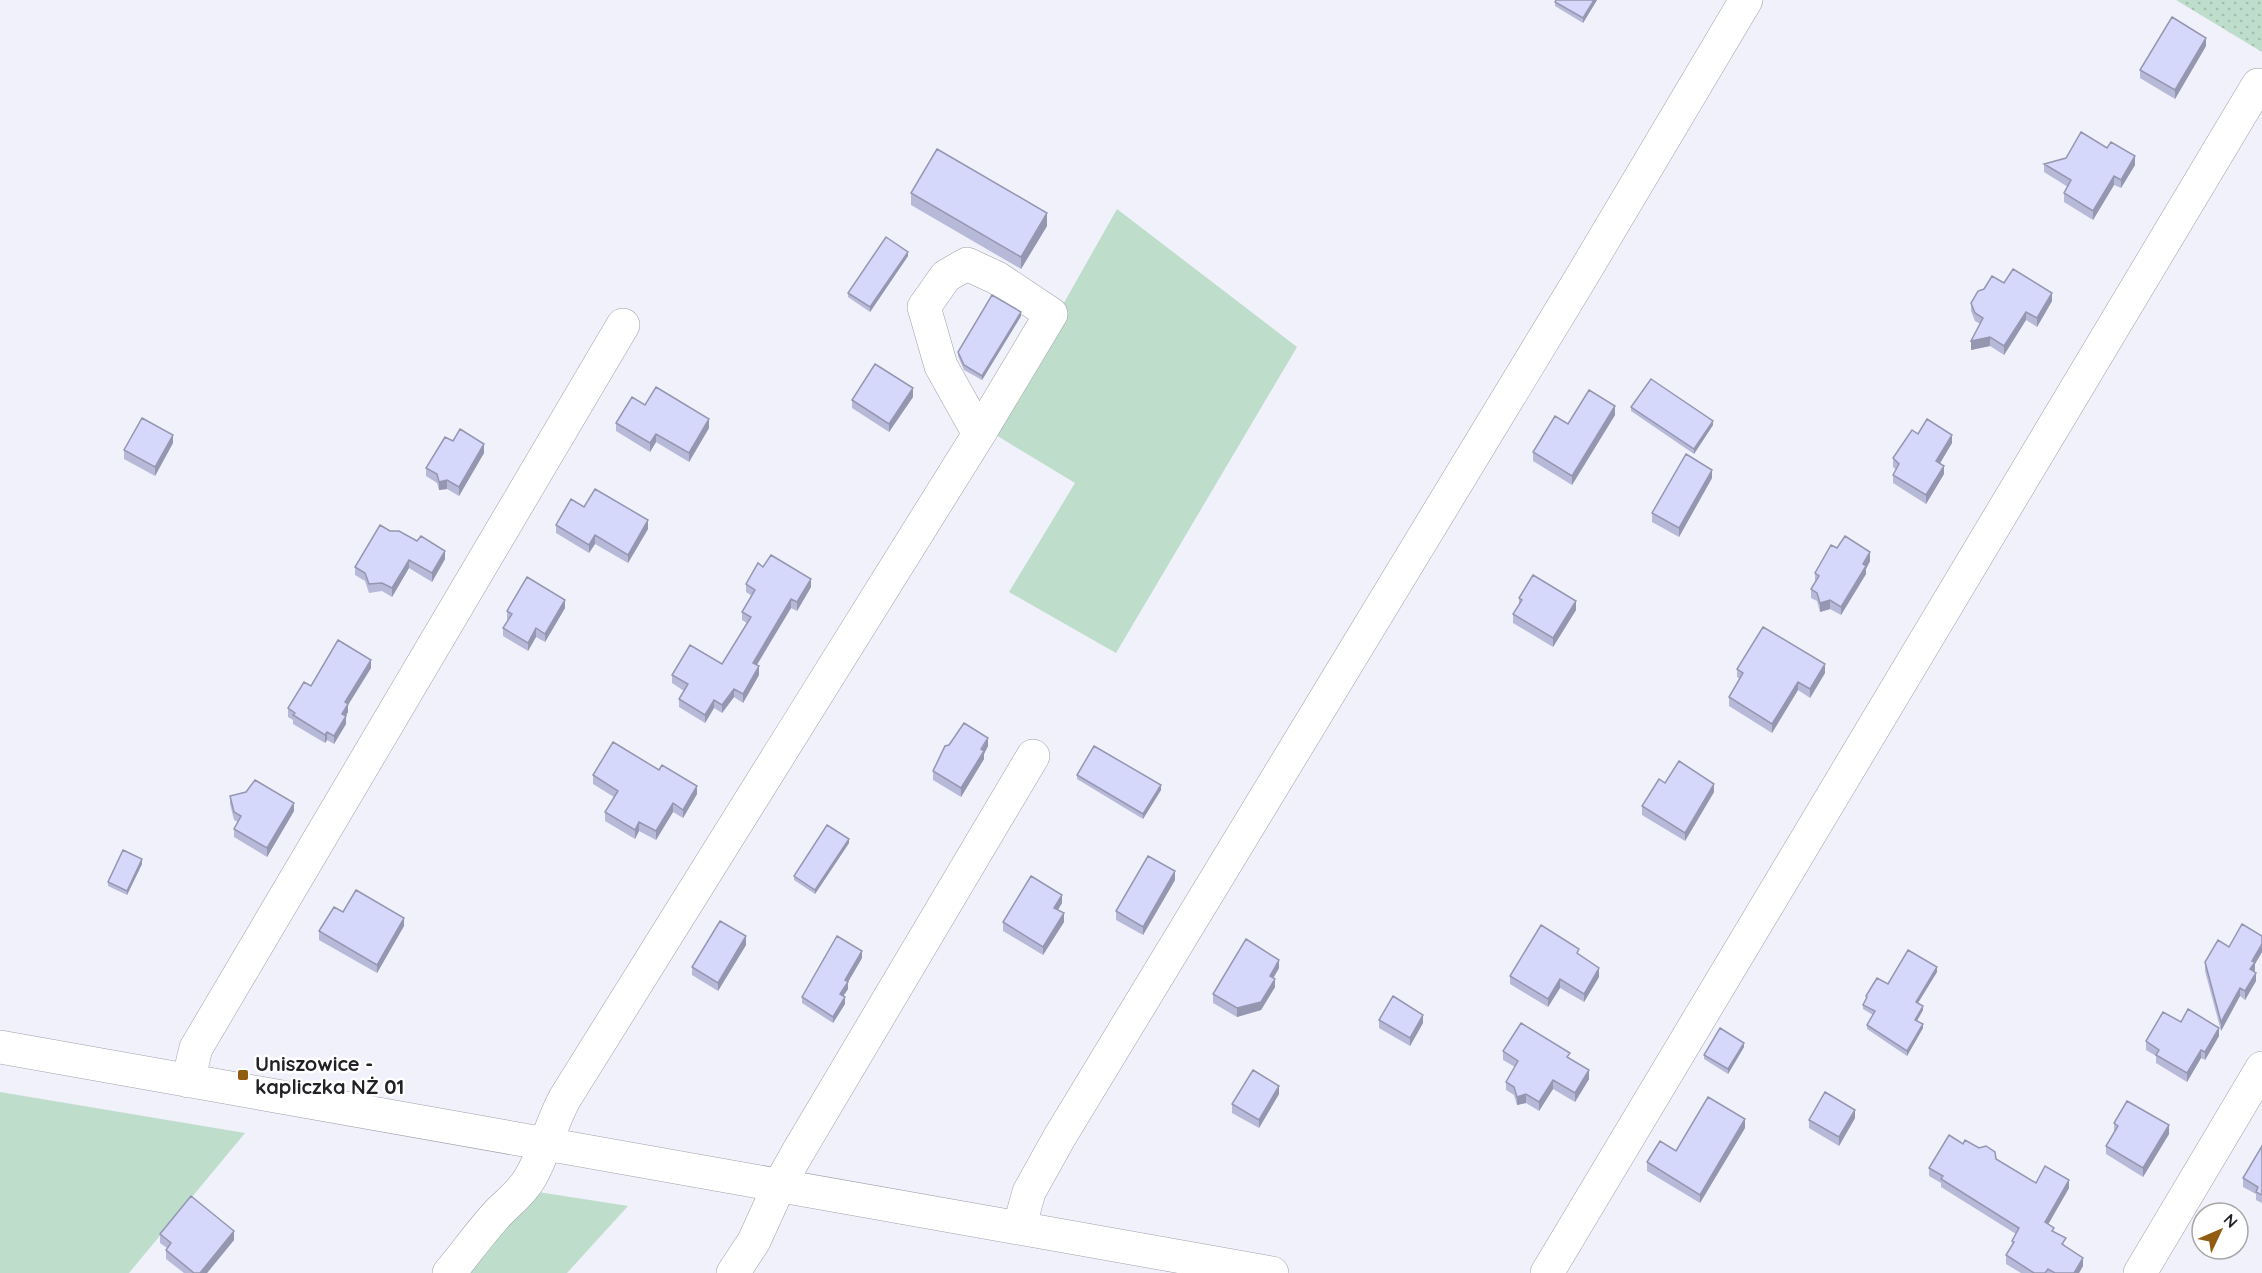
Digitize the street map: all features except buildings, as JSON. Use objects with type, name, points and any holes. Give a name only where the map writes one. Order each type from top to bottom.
[{"type":"street","points":[[1018,1228],[1029,1192],[1059,1138],[1576,286],[1746,0]]},
{"type":"street","points":[[1547,1273],[2258,85]]},
{"type":"street","points":[[449,1273],[499,1212],[521,1192],[537,1166],[555,1119],[566,1098],[979,434],[1051,314],[997,278],[967,264],[946,276],[924,307],[941,366],[979,434]]},
{"type":"street","points":[[188,1081],[196,1048],[623,325]]},
{"type":"street","points":[[733,1273],[754,1241],[779,1186],[1033,756]]},
{"type":"street","points":[[0,1047],[1272,1273]]},
{"type":"street","points":[[2140,1273],[2262,1068]]},
{"type":"green space","points":[[2176,0],[2262,0],[2262,52]]},
{"type":"green space","points":[[1117,209],[1297,347],[1116,653],[1009,592],[1075,483],[991,432]]},
{"type":"green space","points":[[0,1092],[245,1133],[129,1273],[0,1273]]},
{"type":"green space","points":[[519,1189],[628,1206],[567,1273],[447,1273]]},
{"type":"place","name":"Uniszowice - kapliczka NŻ 01","points":[[243,1075]]}]
